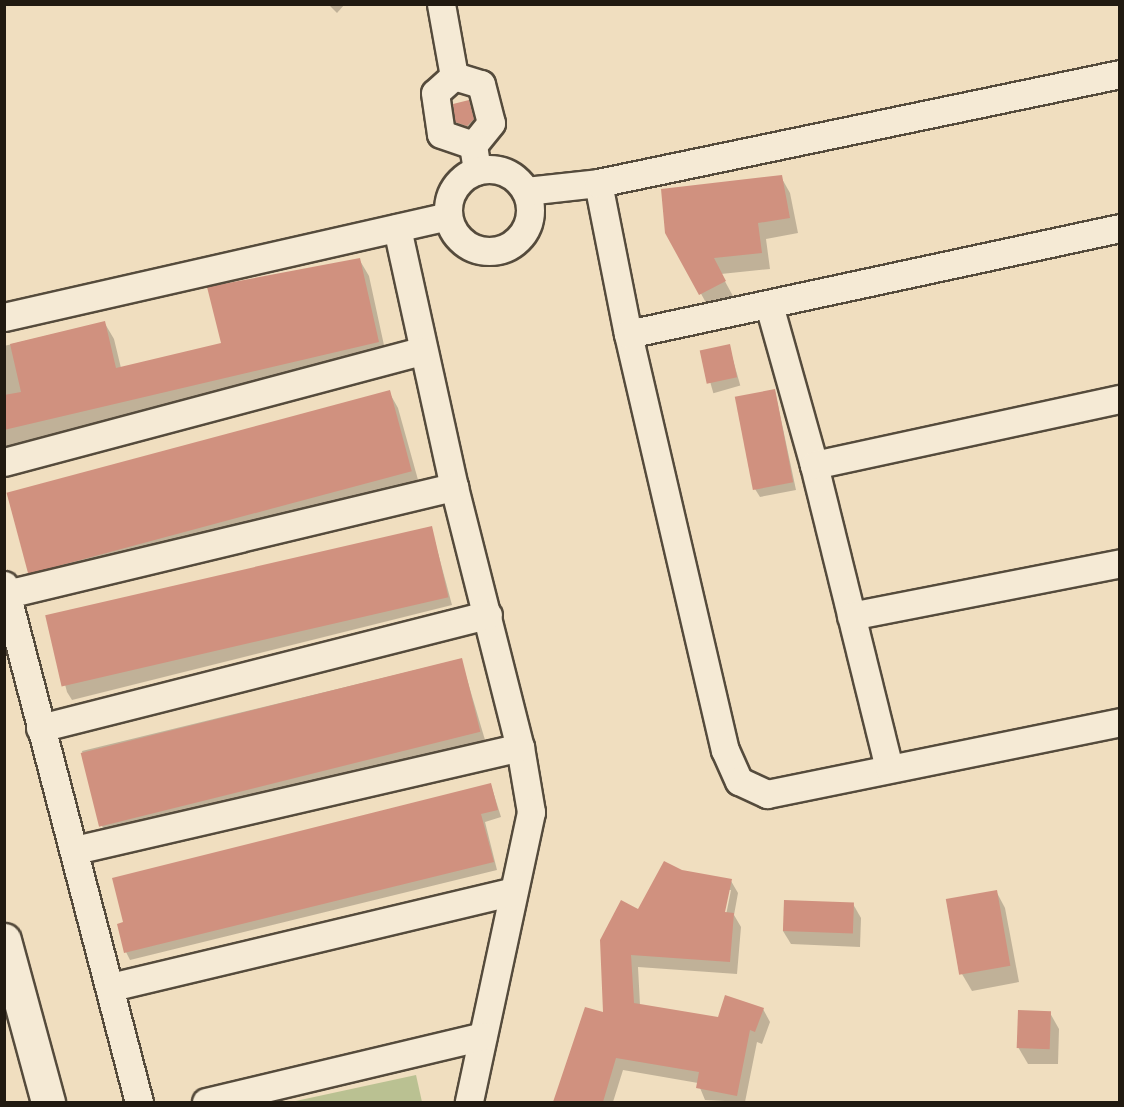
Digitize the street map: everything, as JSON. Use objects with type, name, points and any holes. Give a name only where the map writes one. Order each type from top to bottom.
[{"type":"street","points":[[441,4],[454,76]]},
{"type":"street","points":[[526,191],[598,183],[1119,74]]},
{"type":"street","points":[[454,76],[435,93],[441,134],[475,158],[505,172],[526,191],[530,205],[524,233],[501,250],[473,248],[460,241],[447,216],[454,188],[475,158],[491,123],[481,84],[454,76]]},
{"type":"street","points":[[598,183],[628,334],[725,750],[739,781],[767,794],[1119,722]]},
{"type":"street","points":[[4,317],[447,216]]},
{"type":"street","points":[[397,228],[454,487],[520,747],[531,812],[469,1102]]},
{"type":"street","points":[[628,334],[1119,228]]},
{"type":"street","points":[[769,305],[814,465],[889,768]]},
{"type":"street","points":[[4,462],[423,351]]},
{"type":"street","points":[[814,465],[1119,399]]},
{"type":"street","points":[[139,1102],[111,987],[40,728],[6,590],[454,487]]},
{"type":"street","points":[[851,616],[1119,563]]},
{"type":"street","points":[[40,728],[488,615]]},
{"type":"street","points":[[75,850],[520,747]]},
{"type":"street","points":[[111,987],[513,891]]},
{"type":"street","points":[[4,940],[15,1023],[48,1102]]},
{"type":"street","points":[[206,1102],[482,1036]]},
{"type":"green space","points":[[416,1075],[422,1102],[291,1102]]},
{"type":"building","points":[[469,100],[474,119],[467,126],[455,122],[453,104]]},
{"type":"building","points":[[782,175],[790,218],[758,223],[762,253],[714,258],[726,281],[699,295],[665,233],[661,189]]},
{"type":"building","points":[[360,258],[379,342],[4,430],[4,395],[21,392],[10,344],[105,321],[116,368],[221,343],[207,287]]},
{"type":"building","points":[[730,344],[737,377],[707,384],[700,350]]},
{"type":"building","points":[[775,389],[793,482],[753,490],[735,397]]},
{"type":"building","points":[[390,390],[412,471],[28,574],[7,493]]},
{"type":"building","points":[[432,526],[448,597],[62,686],[45,615]]},
{"type":"building","points":[[462,658],[480,732],[99,827],[81,753]]},
{"type":"building","points":[[491,783],[498,810],[481,814],[494,862],[124,953],[117,924],[123,922],[112,878]]},
{"type":"building","points":[[664,861],[682,870],[732,879],[725,912],[734,913],[730,962],[631,955],[634,1003],[718,1017],[725,995],[764,1008],[755,1032],[750,1030],[737,1096],[696,1088],[699,1072],[616,1058],[603,1102],[553,1102],[585,1007],[603,1012],[600,940],[621,900],[638,909]]},
{"type":"building","points":[[997,890],[1010,966],[959,975],[946,899]]},
{"type":"building","points":[[784,900],[854,902],[853,933],[783,931]]},
{"type":"building","points":[[1018,1010],[1051,1011],[1050,1049],[1017,1048]]}]
